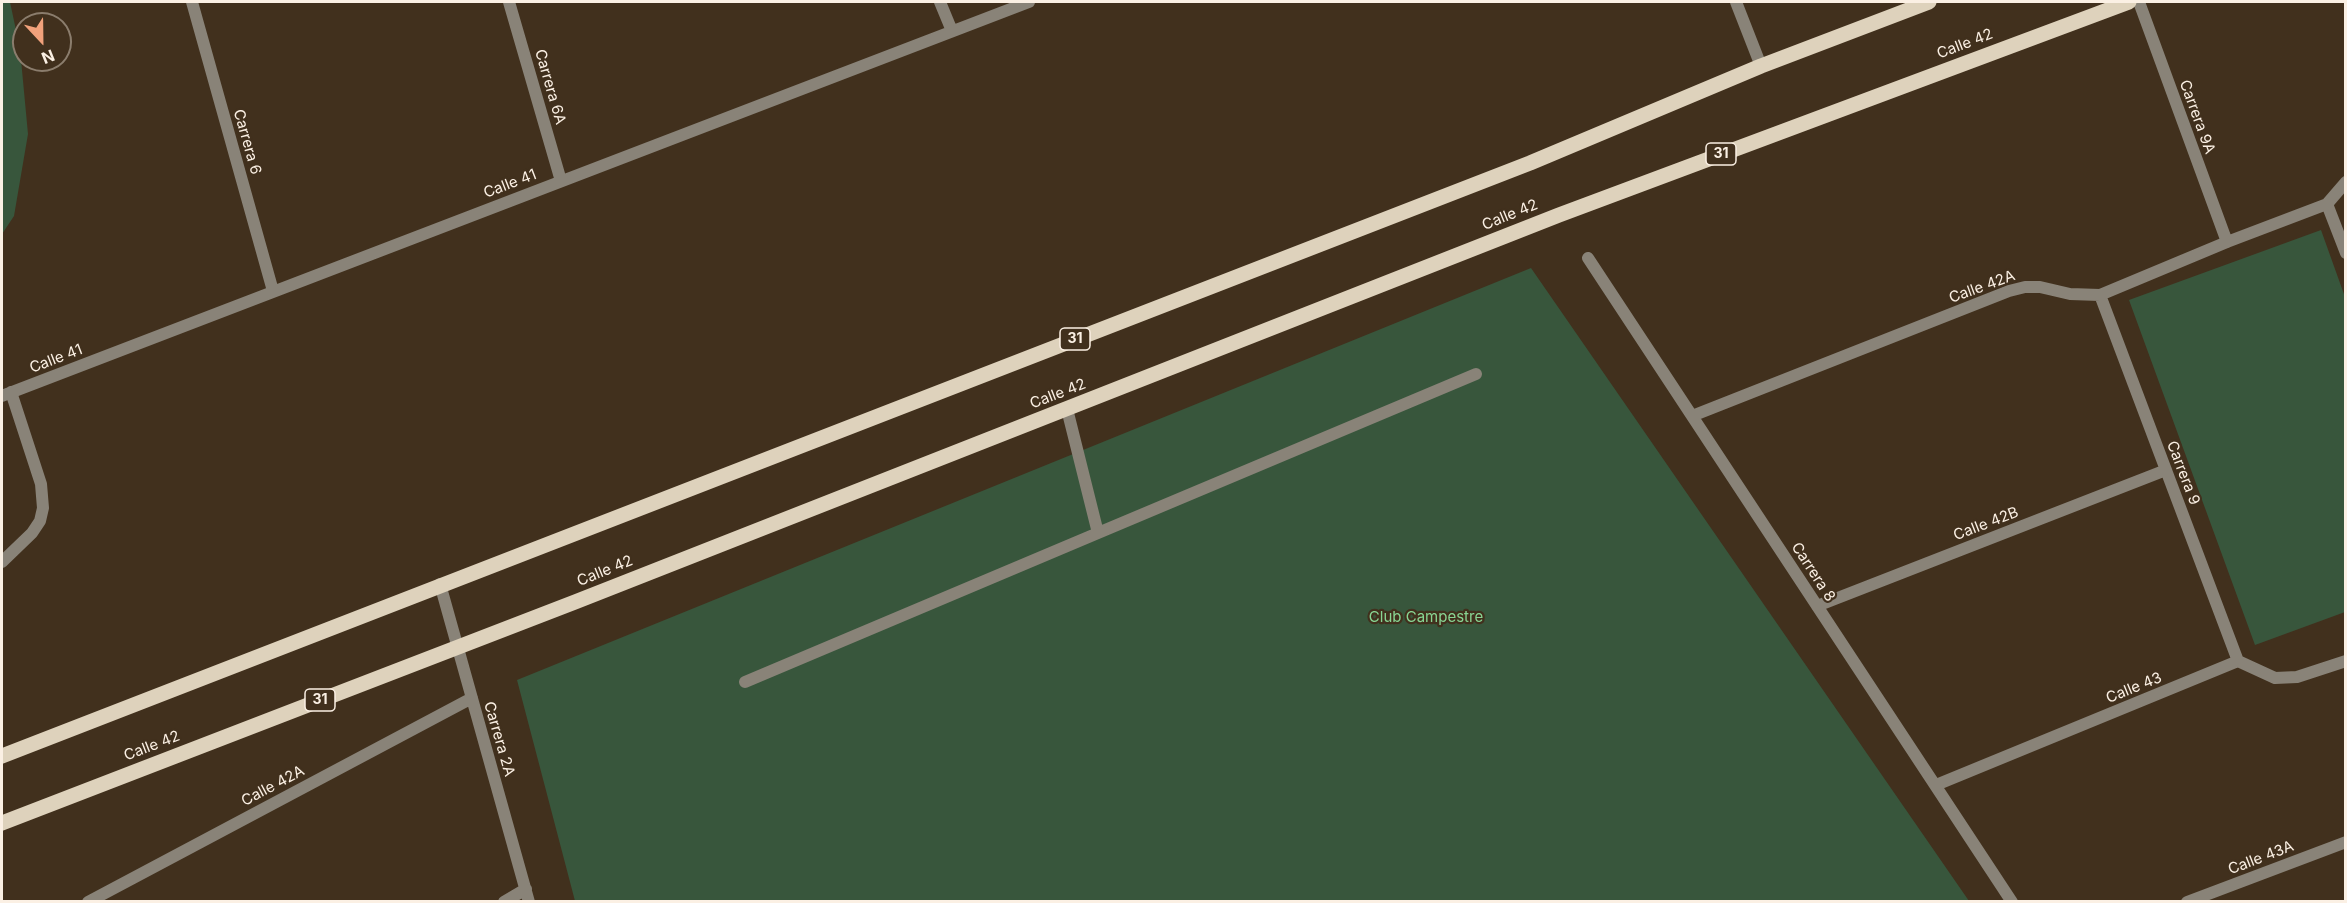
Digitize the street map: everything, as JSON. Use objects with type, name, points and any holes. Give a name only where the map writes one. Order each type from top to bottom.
[{"type":"main road","name":"31","points":[[2,756],[440,584],[1530,163],[1761,66],[1929,2]]},
{"type":"main road","name":"Calle 42","points":[[2,823],[458,647],[1560,215],[2129,2]]},
{"type":"street","name":"Carrera 6","points":[[192,2],[273,291]]},
{"type":"street","name":"Carrera 6A","points":[[509,2],[561,181]]},
{"type":"street","points":[[940,2],[952,31]]},
{"type":"street","name":"Calle 41","points":[[6,394],[1029,2]]},
{"type":"street","points":[[1736,2],[1761,66]]},
{"type":"street","name":"Carrera 9A","points":[[2139,2],[2227,242]]},
{"type":"street","name":"Calle 42A","points":[[1692,416],[2008,291],[2025,287],[2040,287],[2070,294],[2100,295],[2227,242],[2327,204],[2346,182]]},
{"type":"street","points":[[2327,204],[2346,253]]},
{"type":"street","name":"Carrera 8","points":[[1588,258],[2012,902]]},
{"type":"street","name":"Carrera 9","points":[[2100,295],[2238,661]]},
{"type":"street","points":[[746,682],[1476,374]]},
{"type":"street","points":[[2,562],[33,533],[40,521],[43,508],[41,484],[6,394]]},
{"type":"street","points":[[1067,409],[1098,533]]},
{"type":"street","name":"Calle 42B","points":[[1817,606],[2166,470]]},
{"type":"street","name":"Carrera 2A","points":[[440,584],[528,895]]},
{"type":"street","points":[[2238,661],[2275,678],[2297,677],[2346,661]]},
{"type":"street","name":"Calle 43","points":[[1936,785],[2238,661]]},
{"type":"street","name":"Calle 42A","points":[[88,902],[472,698]]},
{"type":"street","name":"Calle 43A","points":[[2187,902],[2346,842]]},
{"type":"street","points":[[504,902],[528,895]]},
{"type":"green space","points":[[2,2],[10,2],[12,12],[12,72],[22,72],[28,134],[14,216],[2,234]]},
{"type":"green space","points":[[2321,230],[2345,297],[2345,612],[2255,645],[2129,300]]},
{"type":"green space","name":"Club Campestre","points":[[1531,268],[1969,901],[575,901],[517,680]]}]
